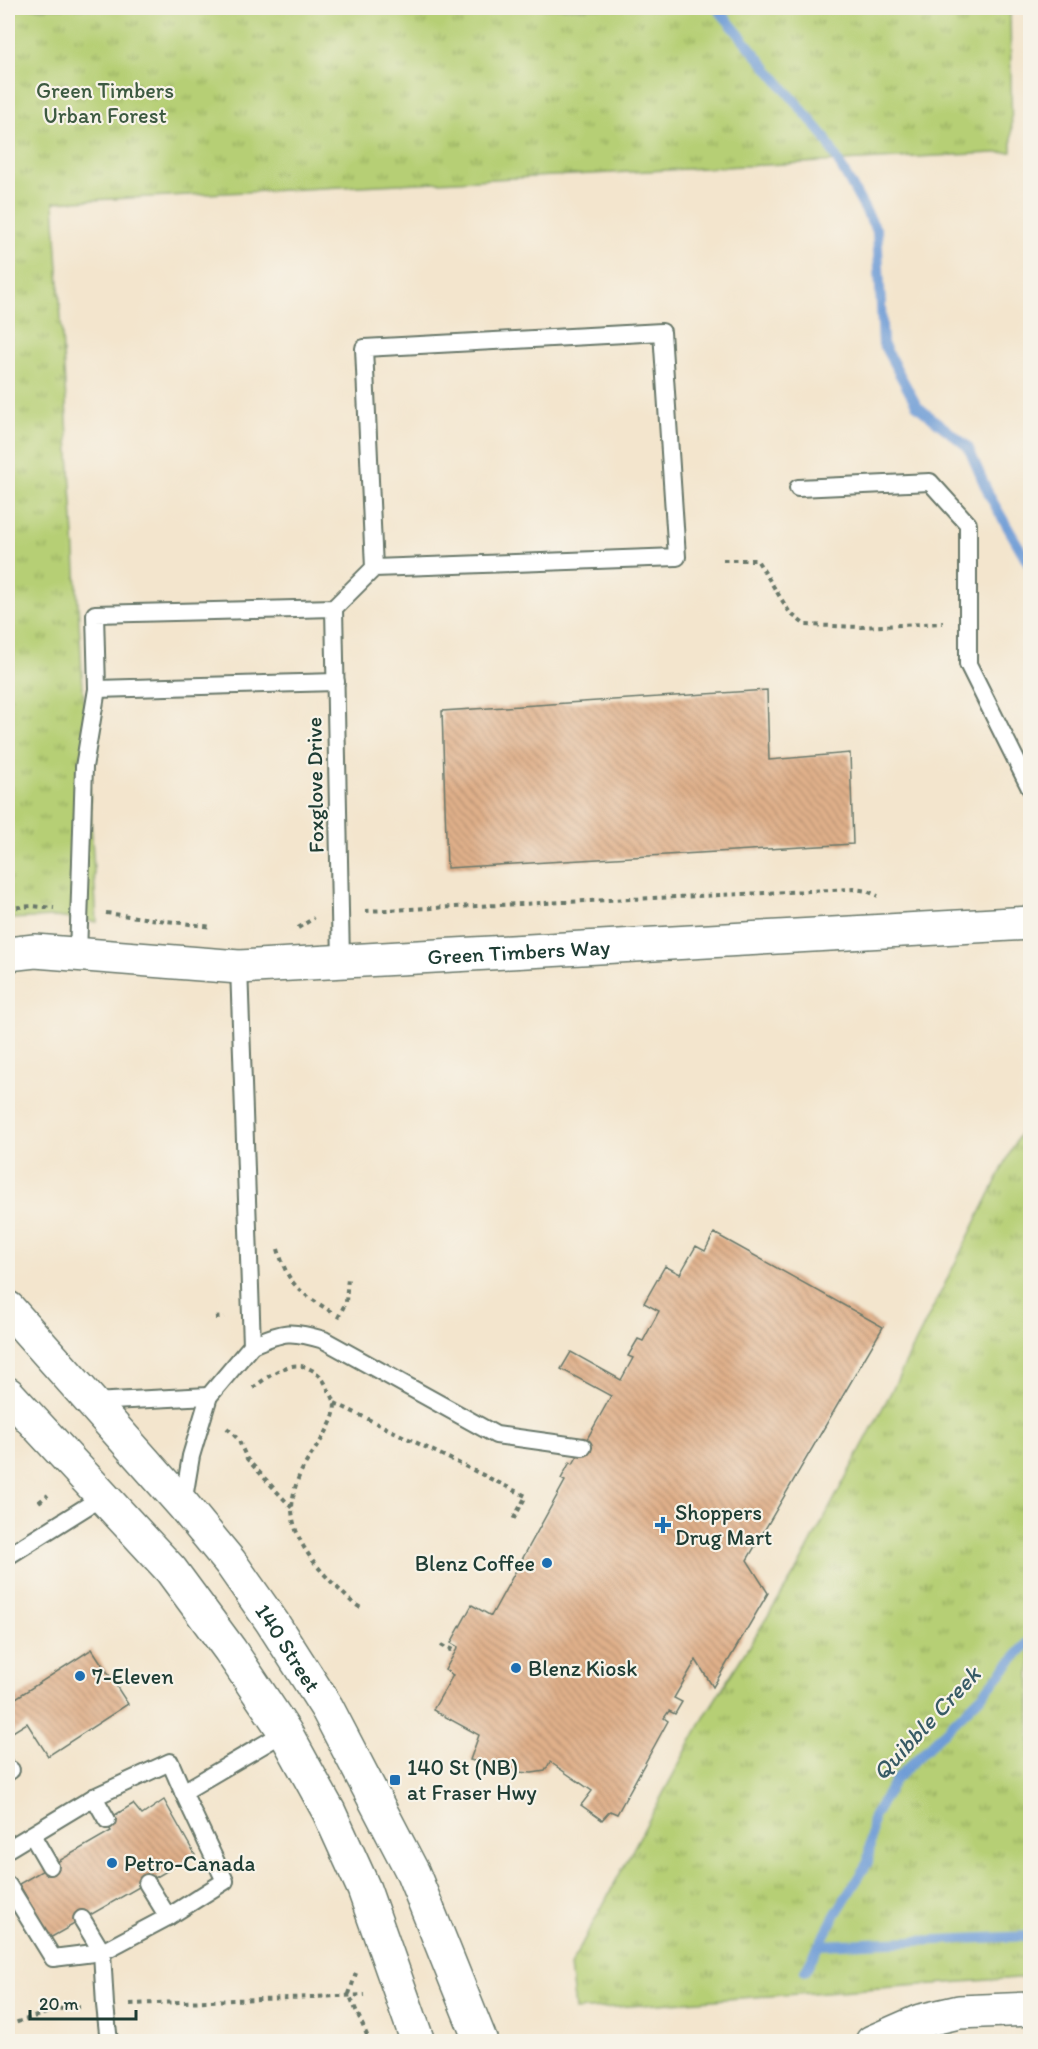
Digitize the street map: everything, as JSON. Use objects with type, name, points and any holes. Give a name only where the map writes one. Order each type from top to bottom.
[{"type":"main road","name":"Green Timbers Way","points":[[8,954],[35,951],[239,967],[1030,923]]},
{"type":"main road","name":"140 Street","points":[[8,1308],[183,1505],[230,1562],[272,1622],[327,1708],[413,1873],[481,2042]]},
{"type":"main road","points":[[8,1394],[171,1570],[230,1650],[285,1732],[329,1812],[364,1889],[418,2042]]},
{"type":"main road","points":[[872,2042],[920,2021],[949,2014],[1030,2009]]},
{"type":"lane","points":[[78,955],[84,767],[98,688],[94,614],[334,608],[374,568],[677,557],[662,332],[364,348],[374,568]]},
{"type":"lane","points":[[798,488],[930,482],[968,524],[968,664],[1030,788]]},
{"type":"lane","name":"Foxglove Drive","points":[[334,608],[341,961]]},
{"type":"lane","points":[[98,688],[336,681]]},
{"type":"lane","points":[[239,967],[252,1345]]},
{"type":"lane","points":[[183,1505],[191,1456],[209,1396],[252,1345],[278,1334],[298,1332],[324,1340],[496,1434],[583,1447]]},
{"type":"lane","points":[[92,1402],[209,1396]]},
{"type":"lane","points":[[8,1556],[102,1497]]},
{"type":"lane","points":[[183,1792],[285,1732]]},
{"type":"lane","points":[[8,1849],[94,1797],[170,1762],[225,1881],[168,1917],[102,1952],[53,1959],[8,1885]]},
{"type":"lane","points":[[94,1797],[107,1820]]},
{"type":"lane","points":[[32,1835],[50,1866]]},
{"type":"lane","points":[[147,1883],[168,1917]]},
{"type":"lane","points":[[82,1919],[102,1952],[110,2042]]},
{"type":"path","points":[[723,560],[757,560],[790,613],[805,625],[861,627],[968,622]]},
{"type":"path","points":[[290,934],[323,912],[391,911],[854,889]]},
{"type":"path","points":[[8,908],[32,906],[79,910],[220,928]]},
{"type":"path","points":[[277,1247],[283,1267],[295,1286],[305,1296],[339,1316]]},
{"type":"path","points":[[342,1309],[346,1302],[348,1277]]},
{"type":"path","points":[[246,1396],[270,1375],[285,1367],[300,1365],[308,1367],[320,1375],[335,1403],[526,1496],[513,1520]]},
{"type":"path","points":[[335,1403],[327,1431],[301,1471],[294,1491],[292,1509],[294,1523],[302,1543],[316,1565],[353,1604],[361,1608]]},
{"type":"path","points":[[219,1434],[224,1425],[238,1439],[247,1459],[292,1509]]},
{"type":"path","points":[[441,1645],[450,1650],[453,1644]]},
{"type":"path","points":[[356,1970],[349,1994],[370,2042]]},
{"type":"path","points":[[8,2025],[59,2009],[349,1994]]},
{"type":"green space","name":"Green Timbers Urban Forest","points":[[8,8],[1010,8],[1012,152],[54,202],[97,922],[55,917],[8,919]]},
{"type":"green space","points":[[1030,1113],[1030,1977],[575,2010],[570,1966],[706,1714],[795,1573],[890,1394]]},
{"type":"building","points":[[767,690],[769,760],[850,753],[853,844],[447,868],[442,711]]},
{"type":"building","points":[[714,1233],[883,1327],[747,1560],[768,1593],[713,1687],[696,1660],[674,1698],[682,1702],[675,1714],[669,1711],[664,1718],[668,1721],[617,1814],[610,1811],[602,1820],[581,1805],[592,1791],[550,1762],[545,1771],[532,1773],[516,1772],[470,1760],[479,1735],[433,1710],[453,1675],[445,1670],[458,1647],[451,1643],[472,1605],[491,1616],[565,1481],[561,1479],[570,1462],[573,1464],[611,1396],[561,1369],[571,1352],[621,1380],[633,1358],[628,1356],[638,1339],[643,1341],[659,1311],[644,1303],[665,1266],[680,1274],[696,1246],[705,1251]]},
{"type":"building","name":"7-Eleven","points":[[92,1649],[128,1704],[48,1756],[27,1723],[8,1735],[8,1717],[14,1713],[8,1703]]},
{"type":"building","points":[[164,1800],[195,1855],[50,1938],[19,1884],[111,1831],[105,1821],[133,1804],[142,1815]]},
{"type":"waterway","name":"Quibble Creek","points":[[717,8],[824,136],[877,231],[883,344],[917,406],[968,447],[989,495],[1030,566]]},
{"type":"waterway","name":"Quibble Creek","points":[[805,1971],[835,1915],[868,1862],[873,1817],[896,1779],[983,1694],[1030,1640]]},
{"type":"waterway","points":[[819,1945],[1030,1936]]},
{"type":"place","name":"Shoppers Drug Mart","points":[[663,1525]]},
{"type":"place","name":"Blenz Coffee","points":[[547,1563]]},
{"type":"place","name":"Blenz Kiosk","points":[[516,1668]]},
{"type":"place","name":"7-Eleven","points":[[80,1676]]},
{"type":"place","name":"140 St (NB) at Fraser Hwy","points":[[395,1780]]},
{"type":"place","name":"Petro-Canada","points":[[112,1863]]}]
